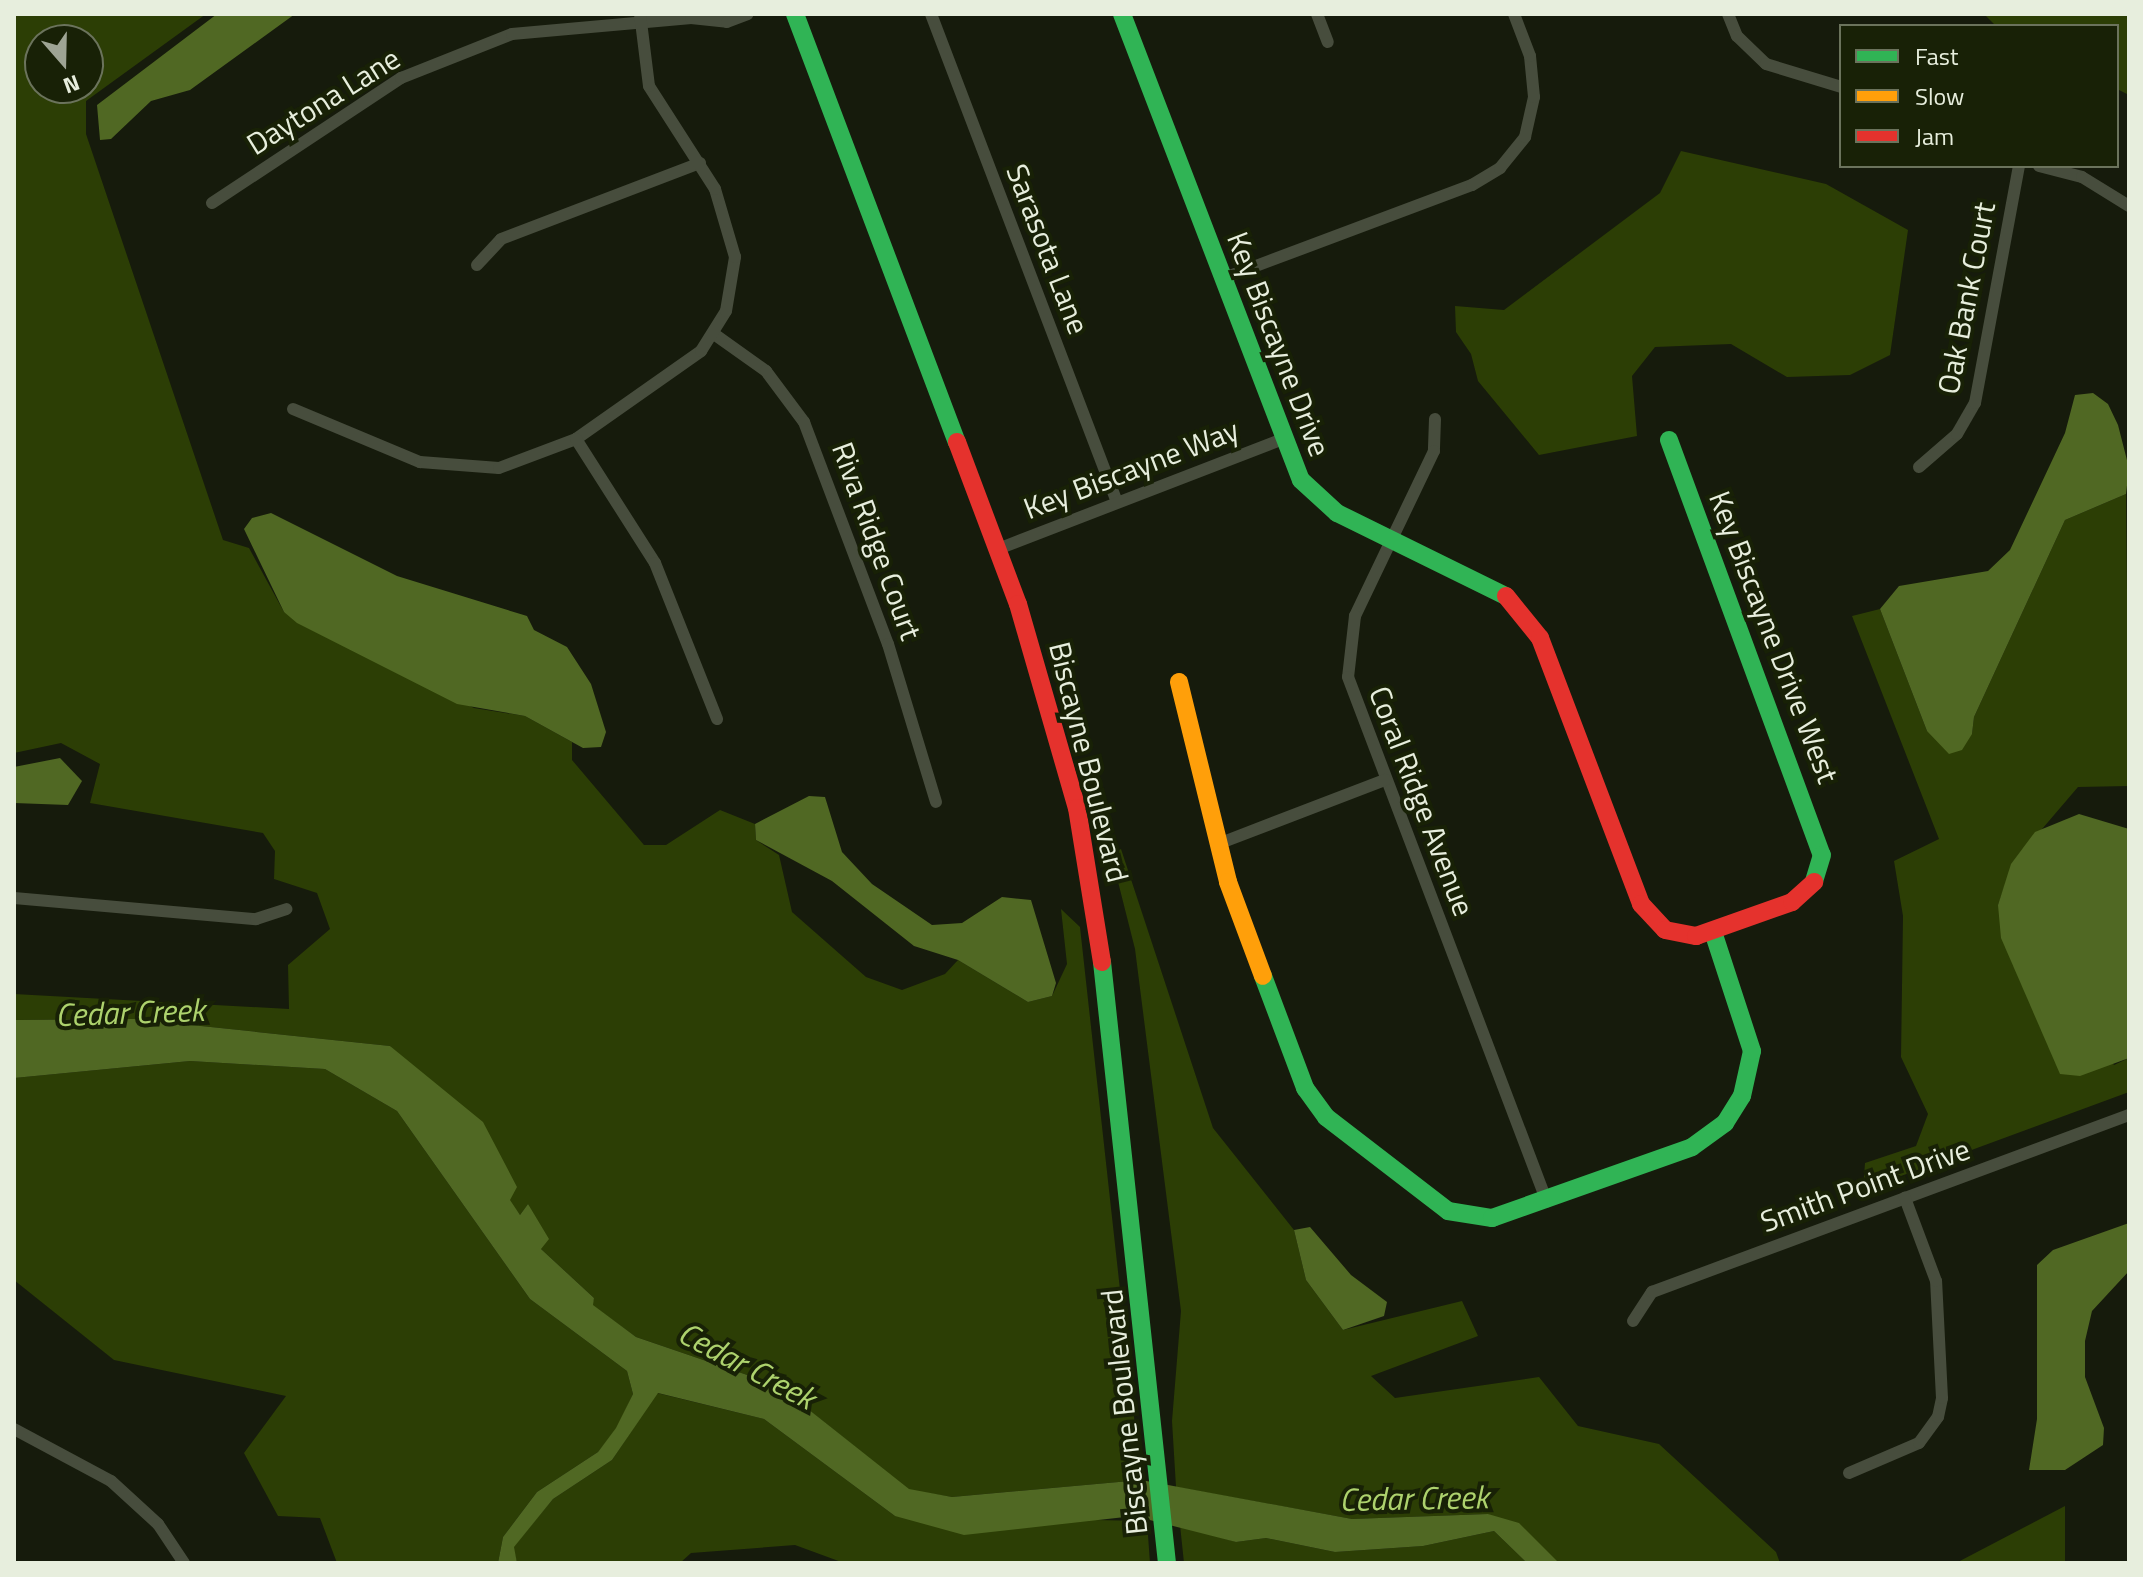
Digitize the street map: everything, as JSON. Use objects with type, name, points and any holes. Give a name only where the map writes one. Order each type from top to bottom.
[{"type":"street","name":"Daytona Lane","points":[[212,203],[417,70],[533,30],[694,16],[727,22],[748,14]]},
{"type":"street","name":"Biscayne Boulevard","points":[[795,14],[998,549],[1051,707],[1092,879],[1115,1038],[1167,1563]]},
{"type":"street","name":"Sarasota Lane","points":[[931,14],[1117,502]]},
{"type":"street","name":"Key Biscayne Drive","points":[[1122,14],[1283,439],[1316,498],[1393,540],[1498,589],[1532,621],[1641,904],[1665,930],[1696,936],[1713,932]]},
{"type":"street","points":[[1317,14],[1328,42]]},
{"type":"street","points":[[1224,278],[1472,185],[1500,168],[1525,137],[1534,75],[1514,14]]},
{"type":"street","points":[[1728,14],[1737,36],[1766,64],[1839,86]]},
{"type":"street","points":[[293,409],[446,468],[524,463],[576,439],[684,366],[714,334],[734,286],[735,257],[715,189],[649,86],[640,19]]},
{"type":"street","points":[[477,265],[501,239],[700,163]]},
{"type":"street","name":"Oak Bank Court","points":[[1919,467],[1957,434],[1975,403],[2019,168]]},
{"type":"street","points":[[2047,168],[2082,177],[2129,206]]},
{"type":"street","name":"Riva Ridge Court","points":[[714,334],[766,371],[804,422],[888,644],[936,802]]},
{"type":"street","name":"Coral Ridge Avenue","points":[[1435,419],[1434,451],[1355,616],[1346,658],[1385,780],[1547,1202]]},
{"type":"street","points":[[576,439],[655,563],[717,719]]},
{"type":"street","name":"Key Biscayne Way","points":[[998,549],[1283,439]]},
{"type":"street","name":"Key Biscayne Drive West","points":[[1669,440],[1822,855],[1805,893],[1713,932]]},
{"type":"street","points":[[1179,682],[1218,844],[1314,1104],[1431,1202],[1467,1216],[1514,1214],[1692,1147],[1716,1131],[1732,1114],[1749,1077],[1747,1025],[1713,932]]},
{"type":"street","points":[[1218,844],[1385,780]]},
{"type":"street","points":[[14,898],[256,919],[286,909]]},
{"type":"street","name":"Smith Point Drive","points":[[1633,1321],[1652,1292],[2129,1115]]},
{"type":"street","points":[[1849,1473],[1919,1443],[1938,1417],[1942,1398],[1940,1300],[1905,1198]]},
{"type":"street","points":[[14,1429],[111,1481],[158,1524],[184,1563]]},
{"type":"shaded area","points":[[14,14],[206,14],[104,88],[104,24],[24,24],[24,104],[86,104],[86,134],[223,540],[249,548],[284,612],[474,708],[525,716],[572,742],[572,760],[644,845],[666,845],[720,810],[755,824],[756,840],[779,855],[792,912],[866,977],[902,990],[945,974],[958,960],[1028,1002],[1052,996],[1067,964],[1061,909],[1080,927],[1141,1480],[952,1497],[909,1490],[779,1386],[636,1337],[592,1305],[594,1298],[541,1249],[528,1204],[520,1215],[390,1046],[134,1019],[14,1020],[14,994],[289,1009],[288,965],[330,929],[317,893],[274,879],[275,851],[263,833],[90,803],[100,764],[61,743],[14,753]]},
{"type":"shaded area","points":[[217,14],[295,14],[190,90],[151,101],[111,139],[100,140],[97,105],[104,104],[104,100]]},
{"type":"shaded area","points":[[1984,14],[2129,14],[2129,95],[2119,90],[2119,24],[1994,24]]},
{"type":"shaded area","points":[[1681,151],[1826,184],[1908,230],[1890,355],[1850,375],[1787,377],[1731,344],[1655,347],[1632,376],[1637,436],[1539,455],[1478,381],[1471,354],[1456,332],[1455,306],[1504,310],[1660,193]]},
{"type":"shaded area","points":[[2093,393],[2108,404],[2118,425],[2129,468],[2126,494],[2065,520],[1974,717],[1972,734],[1962,750],[1949,754],[1927,731],[1880,609],[1899,586],[1988,571],[2010,550],[2065,433],[2075,395]]},
{"type":"shaded area","points":[[2126,494],[2129,786],[2078,787],[2012,864],[1998,905],[2114,1065],[2129,1058],[2129,1092],[1863,1190],[1865,1163],[1916,1146],[1928,1114],[1901,1057],[1903,916],[1894,861],[1939,839],[1852,616],[1880,609],[1927,731],[1972,734],[1974,717],[2065,520]]},
{"type":"shaded area","points":[[271,513],[397,576],[527,616],[534,630],[567,647],[591,684],[606,732],[601,747],[583,748],[525,716],[457,704],[297,623],[284,612],[244,529],[252,518]]},
{"type":"shaded area","points":[[60,758],[82,781],[68,805],[14,803],[14,767]]},
{"type":"shaded area","points":[[809,796],[825,797],[842,852],[872,884],[932,925],[962,923],[1002,897],[1031,900],[1056,983],[1052,996],[1028,1002],[958,960],[914,946],[832,881],[756,840],[755,824]]},
{"type":"shaded area","points":[[2079,814],[2129,829],[2129,1058],[2080,1076],[2060,1074],[2001,938],[1998,905],[2011,864],[2035,832]]},
{"type":"shaded area","points":[[1121,849],[1213,1128],[1294,1230],[1306,1280],[1343,1330],[1462,1301],[1478,1336],[1371,1376],[1395,1398],[1539,1377],[1578,1426],[1659,1444],[1776,1552],[1780,1563],[1559,1563],[1488,1514],[1352,1519],[1176,1487],[1172,1421],[1181,1311],[1135,949],[1111,854]]},
{"type":"shaded area","points":[[134,1019],[390,1046],[483,1122],[517,1187],[510,1200],[520,1215],[528,1204],[549,1239],[541,1249],[594,1298],[593,1305],[636,1337],[779,1386],[909,1489],[952,1497],[1141,1480],[1352,1519],[1488,1514],[1519,1523],[1559,1563],[1527,1563],[1494,1531],[1423,1546],[1335,1552],[1266,1538],[1236,1542],[1134,1516],[964,1535],[895,1516],[764,1419],[658,1393],[612,1460],[553,1499],[514,1547],[517,1563],[498,1563],[503,1537],[537,1492],[598,1452],[616,1428],[633,1394],[627,1371],[530,1299],[397,1111],[325,1069],[190,1061],[14,1078],[14,1020]]},
{"type":"shaded area","points":[[190,1061],[325,1069],[397,1111],[530,1299],[627,1371],[633,1394],[617,1428],[598,1452],[537,1492],[503,1537],[498,1563],[337,1563],[320,1518],[278,1516],[244,1453],[286,1396],[114,1360],[14,1280],[14,1078]]},
{"type":"shaded area","points":[[2129,1223],[2129,1271],[2092,1311],[2085,1341],[2085,1377],[2104,1428],[2103,1445],[2065,1470],[2029,1470],[2037,1419],[2037,1265],[2053,1250]]},
{"type":"shaded area","points":[[1310,1227],[1351,1275],[1387,1302],[1384,1316],[1343,1330],[1306,1280],[1294,1230]]},
{"type":"shaded area","points":[[657,1393],[764,1419],[895,1516],[1147,1521],[1150,1563],[844,1563],[795,1545],[691,1553],[680,1563],[517,1563],[513,1547],[553,1499],[612,1460]]},
{"type":"shaded area","points":[[2065,1506],[2065,1563],[1956,1563]]},
{"type":"shaded area","points":[[1180,1525],[1236,1542],[1266,1538],[1335,1552],[1423,1546],[1494,1531],[1527,1563],[1184,1563]]},
{"type":"traffic: fast","points":[[795,14],[957,442]]},
{"type":"traffic: fast","points":[[1122,14],[1301,480],[1337,513],[1506,596]]},
{"type":"traffic: fast","points":[[1669,440],[1822,855],[1814,882]]},
{"type":"traffic: fast","points":[[1263,976],[1305,1088],[1326,1117],[1448,1211],[1492,1218],[1692,1147],[1725,1123],[1742,1096],[1752,1051],[1713,932]]},
{"type":"traffic: fast","points":[[1102,962],[1167,1563]]},
{"type":"traffic: slow","points":[[1179,682],[1228,882],[1263,976]]},
{"type":"traffic: jam","points":[[957,442],[1018,604],[1077,808],[1102,962]]},
{"type":"traffic: jam","points":[[1506,596],[1540,638],[1641,904],[1665,930],[1696,936],[1792,902],[1814,882]]},
{"type":"water label","name":"Cedar Creek","points":[[130,1012]]},
{"type":"water label","name":"Cedar Creek","points":[[747,1365]]},
{"type":"water label","name":"Cedar Creek","points":[[1414,1498]]}]
